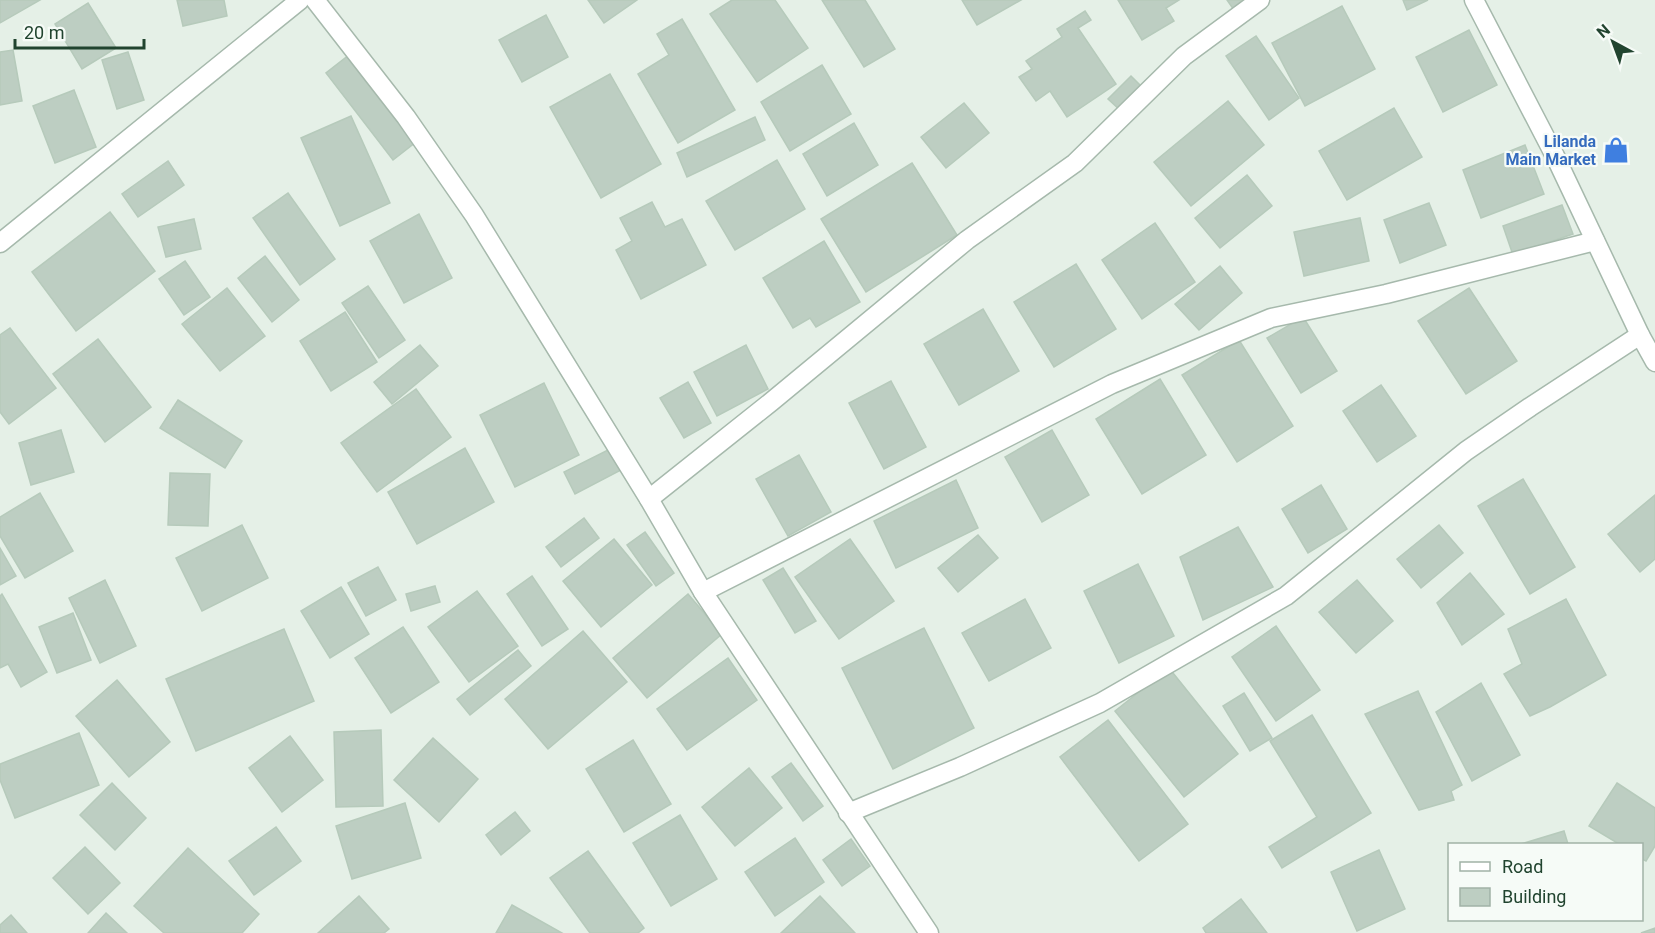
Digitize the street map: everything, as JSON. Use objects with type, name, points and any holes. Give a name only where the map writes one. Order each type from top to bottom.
[{"type":"street","points":[[0,243],[300,0]]},
{"type":"street","points":[[315,0],[406,117],[474,215],[704,592],[929,933]]},
{"type":"street","points":[[649,499],[771,402],[967,240],[1075,163],[1184,56],[1260,0]]},
{"type":"street","points":[[1474,0],[1555,156],[1655,362]]},
{"type":"street","points":[[704,592],[1112,384],[1271,318],[1386,294],[1595,241]]},
{"type":"street","points":[[848,813],[960,767],[1100,703],[1286,596],[1466,451],[1640,335]]},
{"type":"building","points":[[0,0],[40,0],[0,23]]},
{"type":"building","points":[[177,0],[224,0],[227,16],[183,26]]},
{"type":"building","points":[[588,0],[637,0],[604,23]]},
{"type":"building","points":[[732,0],[775,0],[808,48],[757,82],[710,14]]},
{"type":"building","points":[[822,0],[865,0],[895,49],[864,67]]},
{"type":"building","points":[[962,0],[1021,0],[977,25]]},
{"type":"building","points":[[1118,0],[1179,0],[1166,8],[1174,21],[1142,40]]},
{"type":"building","points":[[1227,0],[1252,0],[1236,13]]},
{"type":"building","points":[[1403,0],[1428,0],[1407,10]]},
{"type":"building","points":[[88,3],[116,48],[82,69],[55,24]]},
{"type":"building","points":[[1342,6],[1375,69],[1305,106],[1272,43]]},
{"type":"building","points":[[1085,11],[1091,20],[1078,28],[1116,84],[1067,117],[1050,91],[1036,101],[1019,77],[1032,69],[1026,61],[1062,37],[1057,29]]},
{"type":"building","points":[[546,15],[568,57],[522,82],[499,40]]},
{"type":"building","points":[[682,19],[735,110],[678,143],[638,74],[669,55],[657,34]]},
{"type":"building","points":[[1469,30],[1497,85],[1443,112],[1416,57]]},
{"type":"building","points":[[1256,36],[1299,98],[1269,120],[1226,56]]},
{"type":"building","points":[[13,50],[22,101],[0,105],[0,52]]},
{"type":"building","points":[[354,51],[421,138],[393,160],[326,73]]},
{"type":"building","points":[[128,52],[144,100],[117,109],[102,60]]},
{"type":"building","points":[[822,65],[851,114],[790,151],[761,102]]},
{"type":"building","points":[[610,74],[661,164],[601,198],[550,107]]},
{"type":"building","points":[[1131,76],[1144,89],[1121,111],[1108,99]]},
{"type":"building","points":[[74,90],[96,147],[55,163],[33,106]]},
{"type":"building","points":[[1228,101],[1264,145],[1191,206],[1154,162]]},
{"type":"building","points":[[964,103],[989,133],[946,168],[921,137]]},
{"type":"building","points":[[1394,108],[1422,157],[1347,200],[1319,151]]},
{"type":"building","points":[[351,116],[390,203],[340,226],[301,138]]},
{"type":"building","points":[[755,117],[765,140],[687,177],[677,153]]},
{"type":"building","points":[[854,123],[878,165],[827,196],[803,154]]},
{"type":"building","points":[[1525,145],[1544,194],[1481,218],[1463,170]]},
{"type":"building","points":[[777,160],[805,209],[735,250],[706,201]]},
{"type":"building","points":[[168,161],[184,185],[138,217],[122,194]]},
{"type":"building","points":[[912,163],[957,235],[866,292],[821,219]]},
{"type":"building","points":[[1247,175],[1272,206],[1220,248],[1195,218]]},
{"type":"building","points":[[288,193],[335,259],[300,285],[253,218]]},
{"type":"building","points":[[652,202],[665,227],[682,219],[706,265],[641,299],[616,250],[632,241],[620,218]]},
{"type":"building","points":[[1429,203],[1446,245],[1400,263],[1384,220]]},
{"type":"building","points":[[1562,205],[1573,234],[1513,255],[1503,226]]},
{"type":"building","points":[[110,212],[155,271],[76,331],[32,272]]},
{"type":"building","points":[[419,214],[452,278],[404,303],[370,241]]},
{"type":"building","points":[[1360,218],[1369,261],[1304,276],[1294,232]]},
{"type":"building","points":[[194,219],[201,249],[166,257],[158,227]]},
{"type":"building","points":[[1155,223],[1195,282],[1142,319],[1102,260]]},
{"type":"building","points":[[824,241],[860,302],[816,327],[810,318],[793,328],[763,278]]},
{"type":"building","points":[[265,256],[299,300],[272,322],[238,278]]},
{"type":"building","points":[[185,261],[210,297],[184,315],[159,279]]},
{"type":"building","points":[[1076,264],[1116,329],[1054,367],[1014,302]]},
{"type":"building","points":[[1220,266],[1242,293],[1199,330],[1175,304]]},
{"type":"building","points":[[368,286],[405,340],[379,358],[342,303]]},
{"type":"building","points":[[227,288],[265,336],[220,371],[182,324]]},
{"type":"building","points":[[1469,288],[1517,361],[1466,394],[1418,321]]},
{"type":"building","points":[[983,309],[1019,371],[959,405],[924,344]]},
{"type":"building","points":[[345,312],[377,362],[331,391],[300,341]]},
{"type":"building","points":[[1303,317],[1337,371],[1301,393],[1267,338]]},
{"type":"building","points":[[10,328],[56,388],[9,424],[0,412],[0,335]]},
{"type":"building","points":[[98,339],[151,407],[105,442],[53,374]]},
{"type":"building","points":[[1239,340],[1293,426],[1237,462],[1182,375]]},
{"type":"building","points":[[420,345],[438,366],[392,404],[374,382]]},
{"type":"building","points":[[746,345],[768,389],[717,416],[694,372]]},
{"type":"building","points":[[1160,379],[1206,455],[1142,494],[1096,419]]},
{"type":"building","points":[[891,381],[926,447],[884,469],[849,403]]},
{"type":"building","points":[[688,382],[711,423],[684,438],[660,398]]},
{"type":"building","points":[[544,383],[579,455],[515,487],[480,415]]},
{"type":"building","points":[[1381,385],[1416,436],[1377,462],[1343,411]]},
{"type":"building","points":[[416,389],[451,437],[377,492],[341,443]]},
{"type":"building","points":[[178,400],[242,441],[225,468],[160,428]]},
{"type":"building","points":[[61,430],[74,472],[31,485],[19,443]]},
{"type":"building","points":[[1052,430],[1089,495],[1042,522],[1005,457]]},
{"type":"building","points":[[465,448],[494,502],[417,544],[388,492]]},
{"type":"building","points":[[610,449],[621,470],[575,494],[564,472]]},
{"type":"building","points":[[799,455],[831,512],[788,536],[756,479]]},
{"type":"building","points":[[170,473],[210,474],[208,526],[168,525]]},
{"type":"building","points":[[1523,479],[1575,567],[1530,594],[1478,506]]},
{"type":"building","points":[[956,480],[978,528],[896,568],[874,521]]},
{"type":"building","points":[[1321,485],[1347,529],[1308,553],[1282,509]]},
{"type":"building","points":[[40,493],[73,551],[25,578],[0,536],[0,517]]},
{"type":"building","points":[[1655,495],[1655,559],[1640,572],[1608,534]]},
{"type":"building","points":[[584,518],[599,538],[561,567],[546,547]]},
{"type":"building","points":[[242,525],[268,578],[202,611],[176,558]]},
{"type":"building","points":[[1439,525],[1463,553],[1421,588],[1397,559]]},
{"type":"building","points":[[1238,527],[1273,587],[1203,620],[1180,557]]},
{"type":"building","points":[[645,532],[674,573],[656,586],[627,545]]},
{"type":"building","points":[[978,535],[998,558],[958,592],[938,568]]},
{"type":"building","points":[[614,539],[652,585],[601,627],[563,581]]},
{"type":"building","points":[[850,539],[894,601],[839,639],[795,577]]},
{"type":"building","points":[[0,548],[16,576],[0,585]]},
{"type":"building","points":[[1138,564],[1174,636],[1119,663],[1084,591]]},
{"type":"building","points":[[378,567],[396,600],[366,616],[348,583]]},
{"type":"building","points":[[783,568],[816,621],[795,633],[763,580]]},
{"type":"building","points":[[1470,573],[1504,614],[1462,645],[1437,603]]},
{"type":"building","points":[[532,576],[568,629],[542,646],[507,594]]},
{"type":"building","points":[[105,580],[136,646],[100,663],[69,598]]},
{"type":"building","points":[[1357,580],[1393,621],[1356,653],[1319,612]]},
{"type":"building","points":[[435,586],[440,602],[411,611],[406,594]]},
{"type":"building","points":[[341,587],[369,634],[330,658],[301,611]]},
{"type":"building","points":[[477,591],[518,646],[469,682],[428,627]]},
{"type":"building","points":[[2,594],[47,672],[21,687],[8,664],[0,668],[0,596]]},
{"type":"building","points":[[688,594],[722,634],[647,698],[613,658]]},
{"type":"building","points":[[1025,599],[1051,648],[989,681],[962,633]]},
{"type":"building","points":[[1566,599],[1606,675],[1530,716],[1504,674],[1522,664],[1508,629]]},
{"type":"building","points":[[73,613],[91,660],[57,673],[39,627]]},
{"type":"building","points":[[1276,626],[1320,690],[1276,721],[1232,657]]},
{"type":"building","points":[[403,627],[439,682],[391,713],[355,658]]},
{"type":"building","points":[[924,628],[974,728],[893,769],[842,668]]},
{"type":"building","points":[[284,629],[314,701],[196,751],[166,679]]},
{"type":"building","points":[[583,631],[627,682],[548,749],[505,699]]},
{"type":"building","points":[[518,650],[531,666],[470,715],[457,699]]},
{"type":"building","points":[[728,658],[757,700],[687,750],[657,709]]},
{"type":"building","points":[[1169,668],[1238,754],[1184,797],[1115,711]]},
{"type":"building","points":[[117,680],[170,742],[129,777],[76,716]]},
{"type":"building","points":[[1481,683],[1520,755],[1472,781],[1436,712]]},
{"type":"building","points":[[1418,691],[1462,785],[1451,791],[1454,800],[1419,810],[1365,714]]},
{"type":"building","points":[[1244,693],[1272,738],[1250,751],[1223,706]]},
{"type":"building","points":[[1312,715],[1371,813],[1282,868],[1269,847],[1317,817],[1270,741]]},
{"type":"building","points":[[1108,720],[1188,824],[1139,861],[1060,757]]},
{"type":"building","points":[[381,730],[383,806],[336,807],[334,732]]},
{"type":"building","points":[[79,733],[99,785],[15,818],[0,780],[0,764]]},
{"type":"building","points":[[290,736],[323,780],[282,812],[249,768]]},
{"type":"building","points":[[433,738],[478,779],[439,822],[394,780]]},
{"type":"building","points":[[633,740],[671,804],[624,832],[586,769]]},
{"type":"building","points":[[791,763],[823,806],[803,821],[772,777]]},
{"type":"building","points":[[749,768],[782,808],[735,846],[702,807]]},
{"type":"building","points":[[112,783],[146,818],[115,850],[80,815]]},
{"type":"building","points":[[1617,783],[1655,808],[1655,846],[1646,861],[1643,860],[1643,843],[1617,843],[1589,826]]},
{"type":"building","points":[[405,803],[421,858],[352,879],[336,826]]},
{"type":"building","points":[[515,812],[530,831],[501,855],[486,835]]},
{"type":"building","points":[[680,815],[717,879],[671,906],[633,843]]},
{"type":"building","points":[[276,827],[301,861],[254,895],[229,861]]},
{"type":"building","points":[[1564,831],[1568,843],[1524,843]]},
{"type":"building","points":[[795,838],[824,882],[775,916],[745,872]]},
{"type":"building","points":[[851,839],[870,866],[842,886],[823,860]]},
{"type":"building","points":[[85,847],[120,883],[88,914],[53,878]]},
{"type":"building","points":[[188,848],[259,914],[242,933],[164,933],[134,906]]},
{"type":"building","points":[[1379,850],[1405,909],[1357,931],[1331,872]]},
{"type":"building","points":[[588,851],[644,928],[638,933],[590,933],[550,878]]},
{"type":"building","points":[[359,896],[389,929],[384,933],[318,933]]},
{"type":"building","points":[[820,896],[855,933],[781,933]]},
{"type":"building","points":[[1241,899],[1267,933],[1206,933],[1203,928]]},
{"type":"building","points":[[512,905],[562,933],[496,933]]},
{"type":"building","points":[[106,913],[127,933],[88,933]]},
{"type":"building","points":[[11,915],[27,933],[0,933],[0,925]]},
{"type":"building","points":[[1655,928],[1655,933],[1641,933]]},
{"type":"place","name":"Lilanda Main Market","points":[[1616,150]]}]
